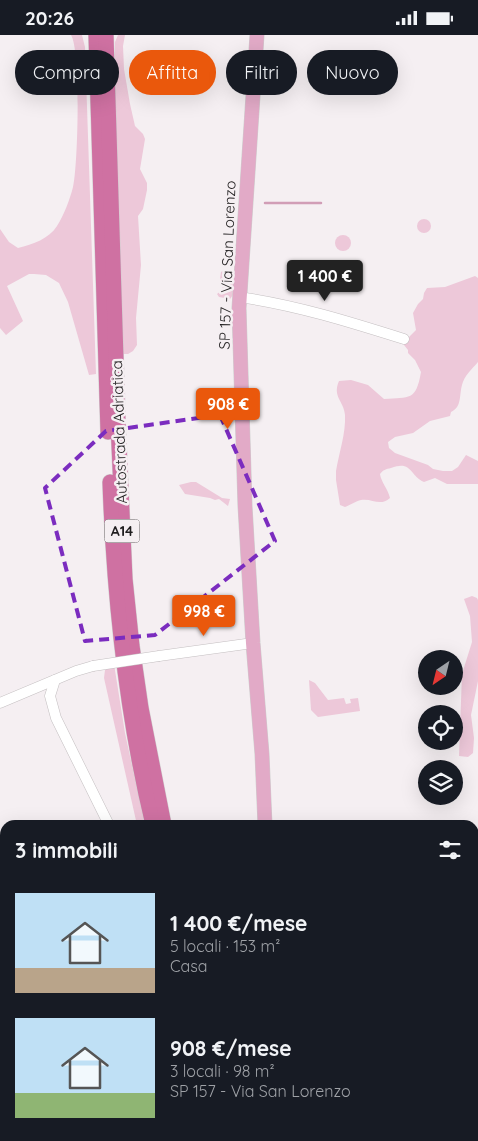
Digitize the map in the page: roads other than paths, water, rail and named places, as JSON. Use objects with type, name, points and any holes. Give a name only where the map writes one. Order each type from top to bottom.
[{"type":"highway","name":"Autostrada Adriatica","points":[[96,35],[114,571],[130,710],[152,820]]},
{"type":"highway","name":"Autostrada Adriatica","points":[[106,35],[124,552],[131,637],[141,708],[163,820]]},
{"type":"main road","name":"SP 157 - Via San Lorenzo","points":[[257,35],[240,297],[245,489],[265,820]]},
{"type":"street","points":[[240,297],[272,302],[332,317],[404,339]]},
{"type":"street","points":[[0,703],[93,666],[253,643]]},
{"type":"street","points":[[55,680],[50,696],[56,718],[107,820]]},
{"type":"waterway","points":[[265,203],[321,203]]}]
